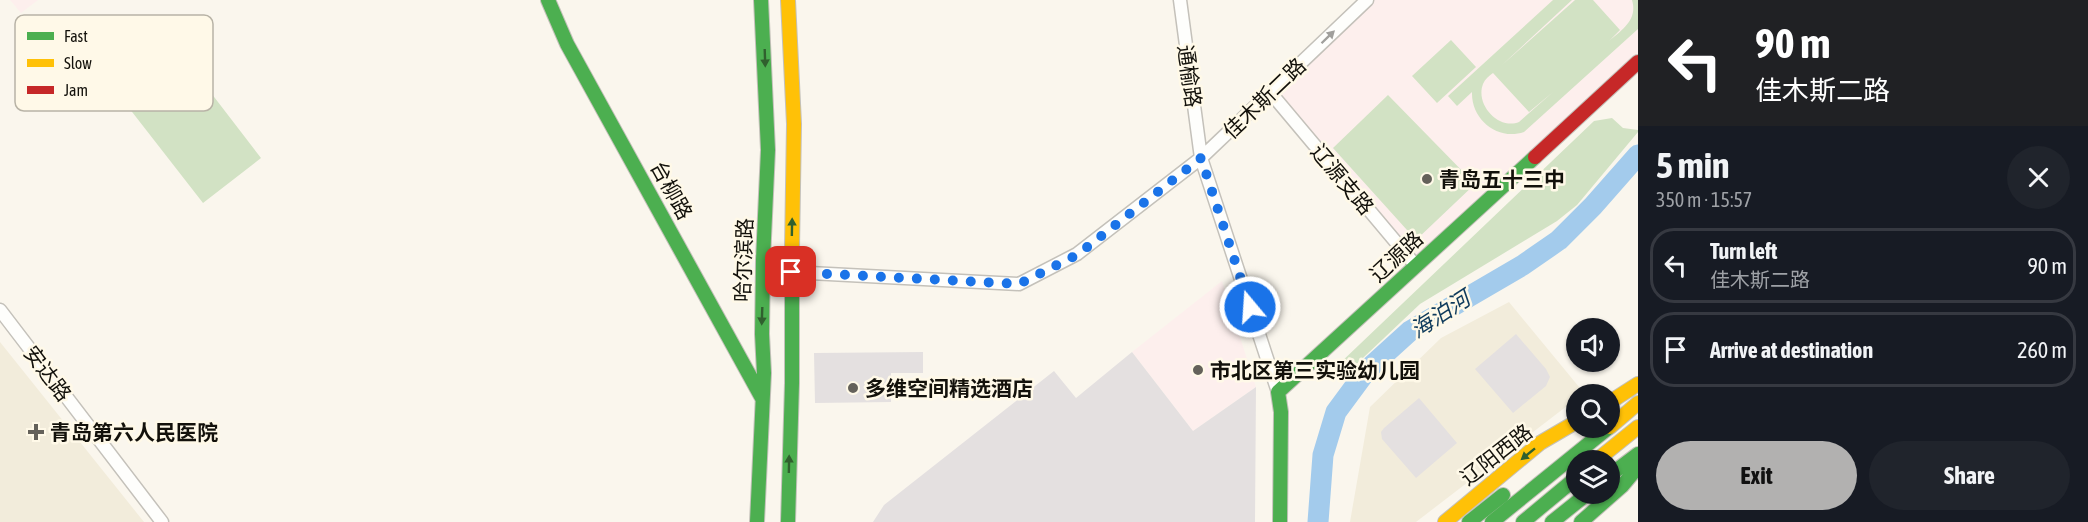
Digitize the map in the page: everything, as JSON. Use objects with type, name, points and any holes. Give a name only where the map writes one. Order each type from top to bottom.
[{"type":"main road","name":"台柳路","points":[[548,0],[567,44],[763,399]]},
{"type":"main road","name":"哈尔滨路","points":[[757,522],[763,399],[763,260],[768,150],[761,0]]},
{"type":"main road","points":[[788,0],[794,124],[791,272],[792,383],[788,522]]},
{"type":"main road","name":"辽源路","points":[[1278,393],[1638,62]]},
{"type":"main road","points":[[1620,396],[1636,386]]},
{"type":"main road","points":[[1620,400],[1636,386]]},
{"type":"main road","points":[[1278,393],[1281,412],[1280,522]]},
{"type":"main road","points":[[1620,418],[1638,404]]},
{"type":"main road","points":[[1610,450],[1638,427]]},
{"type":"main road","name":"辽阳西路","points":[[1445,522],[1540,443],[1566,428]]},
{"type":"main road","points":[[1558,449],[1572,438]]},
{"type":"main road","points":[[1492,522],[1595,438]]},
{"type":"main road","points":[[1620,468],[1638,454]]},
{"type":"main road","points":[[1581,522],[1622,486],[1638,467]]},
{"type":"main road","points":[[1469,522],[1514,485]]},
{"type":"main road","points":[[1523,522],[1566,486]]},
{"type":"main road","points":[[1552,522],[1574,504]]},
{"type":"street","name":"通榆路","points":[[1180,0],[1201,158],[1278,393]]},
{"type":"street","name":"佳木斯二路","points":[[791,272],[1019,284],[1077,255],[1201,158],[1367,0]]},
{"type":"street","name":"辽源支路","points":[[1270,92],[1416,266]]},
{"type":"street","name":"安达路","points":[[0,310],[162,522]]},
{"type":"shaded area","points":[[10,0],[38,0],[21,13]]},
{"type":"shaded area","name":"青岛五十三中","points":[[1367,0],[1638,0],[1638,62],[1416,266],[1270,92]]},
{"type":"shaded area","name":"市北区第三实验幼儿园","points":[[1222,281],[1256,387],[1193,431],[1132,352]]},
{"type":"shaded area","points":[[1509,302],[1577,384],[1566,384],[1566,407],[1416,522],[1350,522],[1370,407],[1441,338]]},
{"type":"shaded area","name":"青岛第六人民医院","points":[[0,342],[144,522],[0,522]]},
{"type":"green space","points":[[1553,0],[1572,0],[1502,65],[1575,0],[1593,0],[1620,30],[1609,41],[1628,24],[1633,13],[1632,0],[1638,0],[1638,29],[1524,132],[1505,133],[1488,126],[1476,111],[1472,92],[1457,106],[1448,96]],"holes":[[[1493,73],[1529,112],[1553,92],[1519,122],[1511,124],[1490,114],[1482,100],[1483,84]]]},
{"type":"green space","points":[[1451,40],[1476,67],[1437,103],[1412,76]]},
{"type":"green space","points":[[1388,95],[1475,184],[1416,240],[1333,148]]},
{"type":"green space","points":[[213,96],[261,158],[203,203],[131,111],[213,111]]},
{"type":"green space","points":[[1612,118],[1623,128],[1638,130],[1638,132],[1577,205],[1557,221],[1420,304],[1346,374],[1338,365],[1594,121]]},
{"type":"building","points":[[1516,334],[1546,369],[1550,377],[1546,386],[1513,413],[1475,369]]},
{"type":"building","name":"多维空间精选酒店","points":[[923,352],[923,373],[891,373],[891,402],[815,403],[814,353]]},
{"type":"building","points":[[1132,352],[1193,431],[1256,387],[1255,522],[873,522],[884,505],[1054,371],[1076,398]]},
{"type":"building","points":[[1419,398],[1457,443],[1416,478],[1382,439],[1381,432]]},
{"type":"waterway","name":"海泊河","points":[[1318,522],[1323,455],[1336,412],[1367,370],[1410,331],[1523,265],[1559,240],[1638,155]]},
{"type":"traffic: fast","points":[[548,0],[567,44],[762,398]]},
{"type":"traffic: fast","points":[[757,522],[764,373],[763,260],[768,150],[761,0]]},
{"type":"traffic: fast","points":[[1280,522],[1281,412],[1278,392],[1535,157]]},
{"type":"traffic: fast","points":[[788,522],[792,383],[792,249]]},
{"type":"traffic: fast","points":[[1492,522],[1596,438]]},
{"type":"traffic: fast","points":[[1620,468],[1638,454]]},
{"type":"traffic: fast","points":[[1581,522],[1622,486],[1638,467]]},
{"type":"traffic: fast","points":[[1523,522],[1566,486]]},
{"type":"traffic: fast","points":[[1469,522],[1503,495]]},
{"type":"traffic: fast","points":[[1552,522],[1574,504]]},
{"type":"traffic: slow","points":[[788,0],[794,124],[792,249]]},
{"type":"traffic: slow","points":[[1620,396],[1638,384]]},
{"type":"traffic: slow","points":[[1620,418],[1638,403]]},
{"type":"traffic: slow","points":[[1609,450],[1638,427]]},
{"type":"traffic: slow","points":[[1445,522],[1540,443],[1566,428]]},
{"type":"traffic: jam","points":[[1535,157],[1638,62]]},
{"type":"place","name":"青岛五十三中","points":[[1427,179]]},
{"type":"place","name":"市北区第三实验幼儿园","points":[[1198,370]]},
{"type":"place","name":"多维空间精选酒店","points":[[853,388]]},
{"type":"place","name":"青岛第六人民医院","points":[[36,432]]},
{"type":"route","points":[[791,272],[1019,284],[1077,255],[1201,158],[1250,307]]}]
